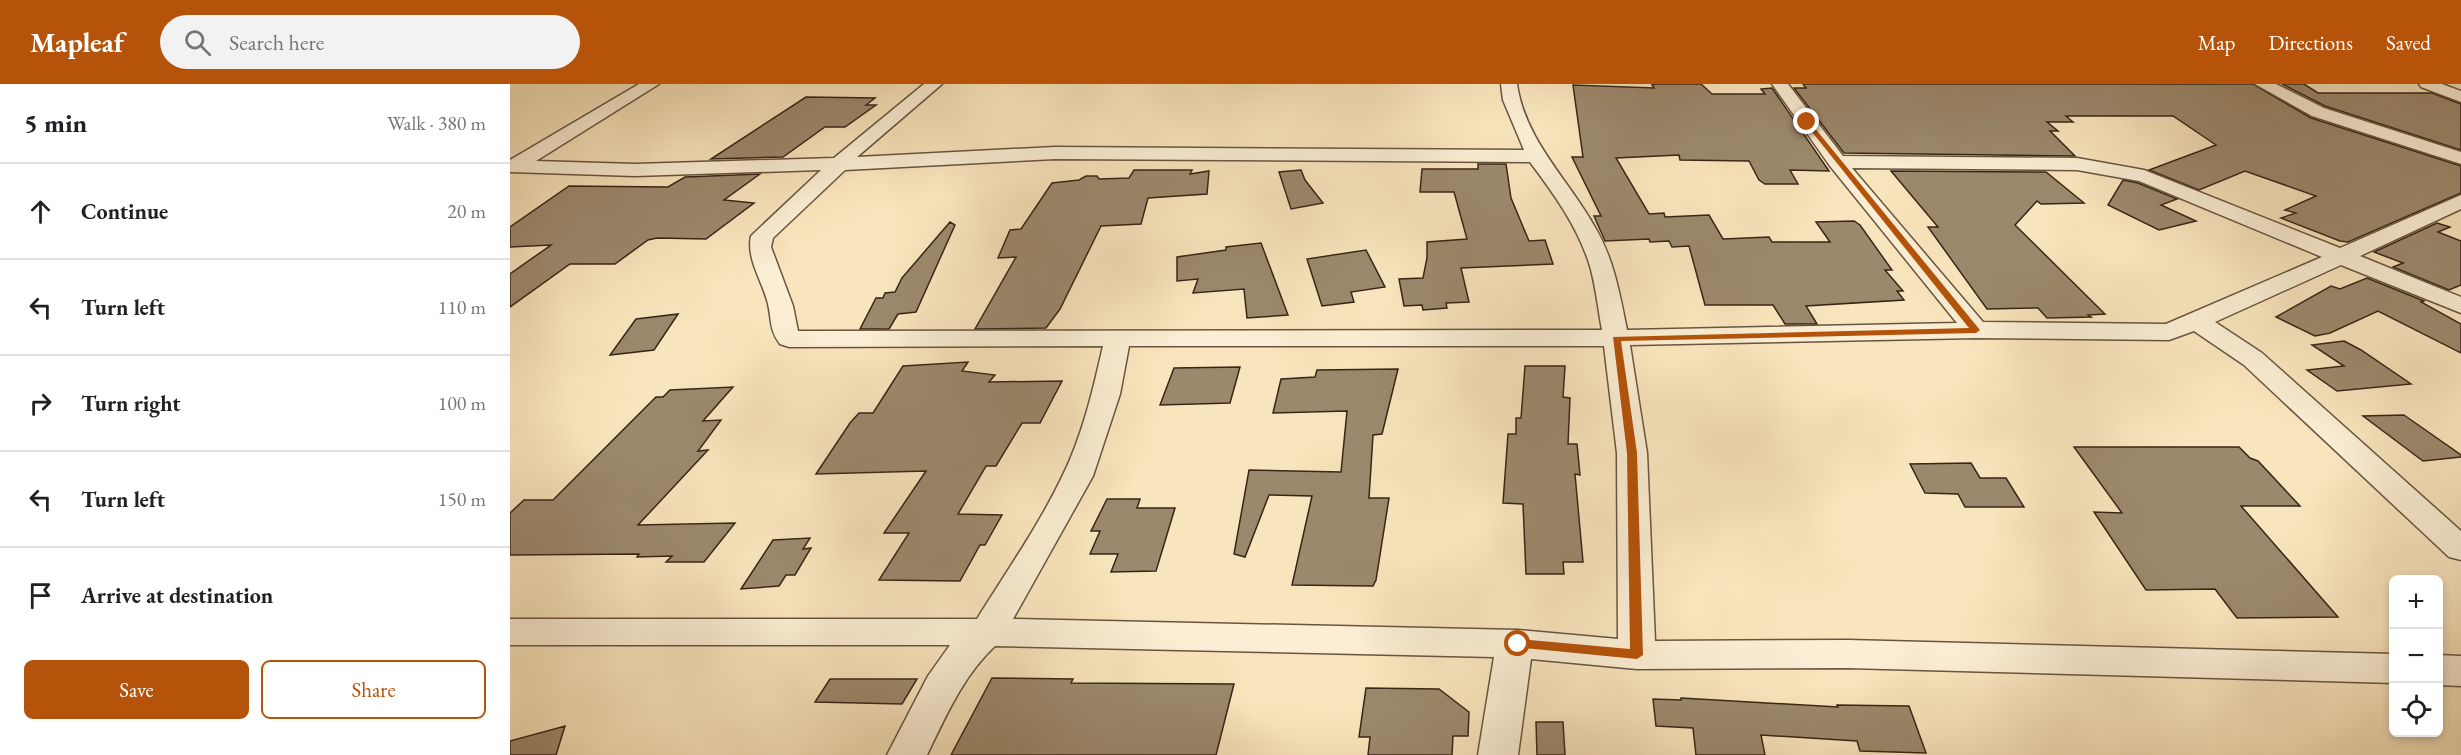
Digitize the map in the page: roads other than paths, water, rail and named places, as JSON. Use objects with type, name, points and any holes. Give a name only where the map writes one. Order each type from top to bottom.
[{"type":"street","points":[[512,167],[651,84]]},
{"type":"street","points":[[934,84],[865,140],[762,236],[760,247],[781,306],[782,325],[789,339],[1616,338],[1976,330],[2169,332],[2198,322],[2461,201]]},
{"type":"street","points":[[1509,84],[1511,100],[1536,156],[1571,203],[1587,231],[1602,267],[1616,338],[1632,453],[1637,655]]},
{"type":"street","points":[[1780,84],[1837,162],[1976,330]]},
{"type":"street","points":[[2263,84],[2318,112],[2461,158]]},
{"type":"street","points":[[2427,84],[2461,97]]},
{"type":"street","points":[[510,146],[550,144]]},
{"type":"street","points":[[512,167],[635,170],[840,164],[1055,153],[1536,156]]},
{"type":"street","points":[[1837,162],[2077,164],[2120,170],[2158,180],[2461,306]]},
{"type":"street","points":[[2198,322],[2253,359],[2461,549]]},
{"type":"street","points":[[907,755],[941,687],[966,651],[987,632],[1041,544],[1078,476],[1106,394],[1118,338]]},
{"type":"street","points":[[510,632],[987,632],[1518,644],[1637,655],[1848,654],[2389,669]]},
{"type":"street","points":[[1498,755],[1512,660],[1518,644]]},
{"type":"street","points":[[2443,670],[2461,671]]}]
